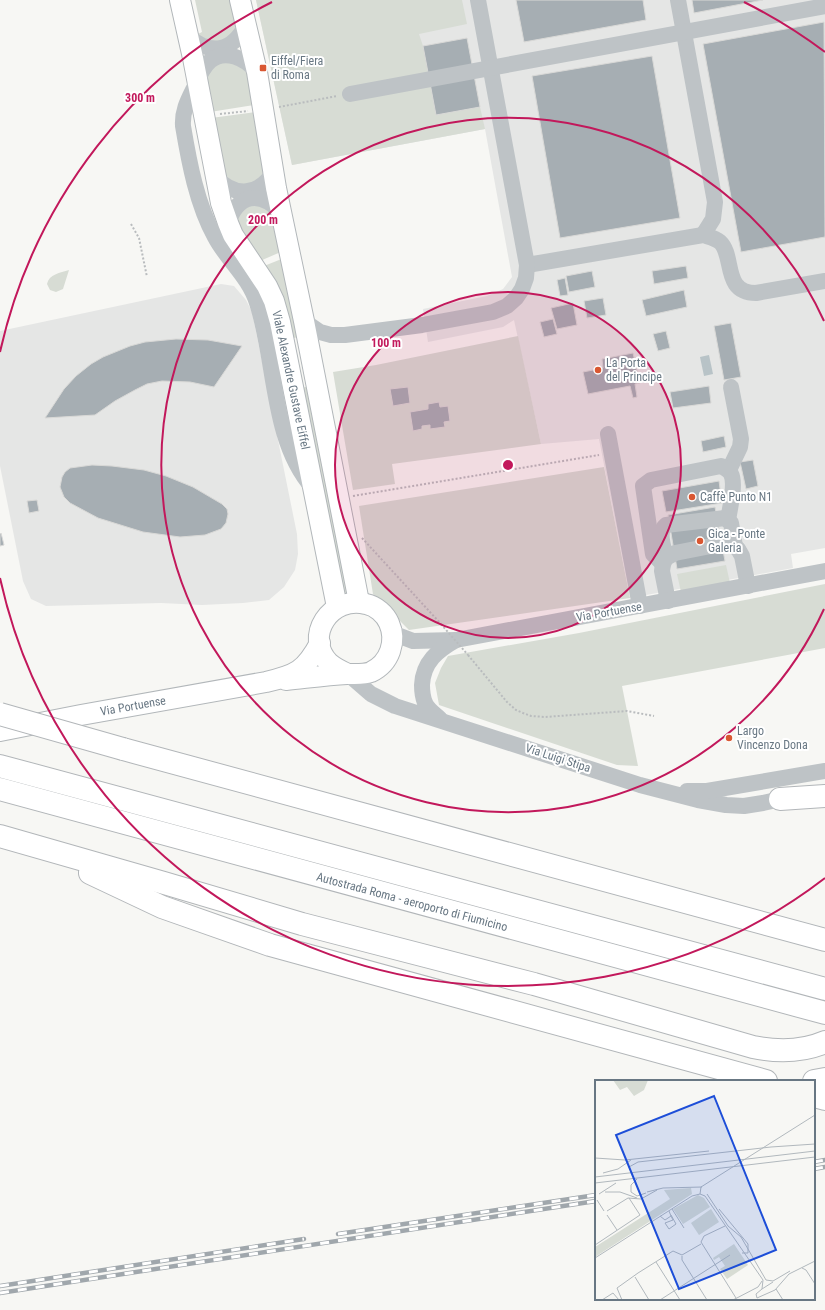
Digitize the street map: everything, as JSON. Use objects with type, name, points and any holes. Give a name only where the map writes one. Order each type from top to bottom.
[{"type":"highway","points":[[0,714],[123,749],[825,940]]},
{"type":"highway","name":"Autostrada Roma - aeroporto di Fiumicino","points":[[0,766],[825,989]]},
{"type":"highway","name":"Autostrada Roma - aeroporto di Fiumicino","points":[[0,789],[825,1013]]},
{"type":"highway","points":[[780,800],[825,796]]},
{"type":"highway","points":[[0,836],[302,924],[534,984],[753,1047],[788,1051],[810,1048],[825,1042]]},
{"type":"highway","points":[[31,845],[162,907],[270,945],[762,1080]]},
{"type":"highway","points":[[760,922],[800,925],[825,923]]},
{"type":"highway","points":[[815,1081],[825,1079]]},
{"type":"highway","points":[[815,1096],[825,1099]]},
{"type":"main road","name":"Viale Alexandre Gustave Eiffel","points":[[180,0],[221,203],[228,223],[236,239],[267,286],[277,312],[337,607]]},
{"type":"main road","name":"Viale Alexandre Gustave Eiffel","points":[[240,0],[257,72],[281,212],[359,602]]},
{"type":"main road","points":[[337,607],[348,603],[359,602],[371,605],[381,612],[389,622],[392,634]]},
{"type":"main road","name":"Via Portuense","points":[[0,732],[81,714],[284,678],[298,672],[310,660],[320,643],[320,632],[323,622],[337,607]]},
{"type":"main road","name":"Via Portuense","points":[[266,682],[348,674],[360,675],[371,672],[381,665],[388,656],[392,645],[392,634]]},
{"type":"main road","points":[[320,643],[323,654],[329,663],[338,670],[348,674]]},
{"type":"street","points":[[304,321],[320,332],[331,335],[345,335],[422,325],[493,312],[507,306],[516,298],[522,289],[526,278],[527,265],[478,0]]},
{"type":"street","points":[[678,0],[715,202],[713,219],[703,235]]},
{"type":"street","points":[[350,94],[825,6]]},
{"type":"street","points":[[188,36],[206,47],[216,49],[224,48],[234,42],[246,25]]},
{"type":"street","points":[[257,72],[248,62],[240,58],[221,56],[209,62],[197,80],[185,107],[183,120],[200,204],[206,221],[215,237],[244,276],[252,291],[260,312],[261,349],[286,440],[299,468],[314,488]]},
{"type":"street","points":[[216,177],[228,188],[237,191],[248,191],[259,188],[274,171]]},
{"type":"street","points":[[228,223],[238,204],[250,198],[257,198],[267,201],[281,212]]},
{"type":"street","points":[[527,265],[703,235],[715,239],[722,244],[733,279],[737,285],[745,291],[756,293],[825,281]]},
{"type":"street","points":[[729,470],[740,447],[741,439],[731,387]]},
{"type":"street","points":[[608,434],[640,606]]},
{"type":"street","points":[[664,561],[653,554],[643,486],[651,480],[721,466],[729,470],[732,474],[733,481],[728,520]]},
{"type":"street","points":[[668,601],[662,574],[664,561],[661,533],[662,528],[666,525],[725,518],[731,523],[735,546]]},
{"type":"street","points":[[664,561],[675,553],[721,544],[730,544],[735,546],[742,556],[748,586]]},
{"type":"street","name":"Via Portuense","points":[[392,634],[413,641],[456,640],[825,571]]},
{"type":"street","points":[[443,721],[426,704],[422,680],[425,670],[438,651],[456,640]]},
{"type":"street","name":"Via Luigi Stipa","points":[[348,674],[365,690],[379,698],[408,710],[640,785],[698,800],[726,805],[754,805],[825,788]]},
{"type":"street","points":[[640,785],[701,792],[825,771]]},
{"type":"path","points":[[272,108],[350,94]]},
{"type":"path","points":[[218,114],[253,110]]},
{"type":"path","points":[[131,224],[139,238],[147,277]]},
{"type":"path","points":[[350,497],[612,453]]},
{"type":"path","points":[[358,532],[441,624],[507,702],[516,710],[531,716],[545,717],[627,711],[654,716]]},
{"type":"shaded area","points":[[195,0],[231,0],[237,23],[235,32],[220,44],[196,35],[202,32]]},
{"type":"shaded area","points":[[256,0],[825,0],[825,548],[791,554],[793,568],[630,598],[599,439],[541,444],[514,320],[503,327],[428,342],[423,309],[487,296],[503,289],[512,277],[485,129],[292,165]]},
{"type":"shaded area","points":[[256,0],[462,0],[467,24],[419,34],[423,46],[436,115],[480,107],[485,129],[292,165]]},
{"type":"shaded area","points":[[227,61],[243,68],[247,74],[254,105],[210,112],[206,88],[207,75],[213,66]]},
{"type":"shaded area","points":[[256,112],[266,169],[261,179],[243,187],[225,177],[211,118]]},
{"type":"shaded area","points":[[255,204],[270,210],[283,251],[260,261],[236,222],[239,211]]},
{"type":"shaded area","points":[[284,258],[298,337],[294,338],[264,266]]},
{"type":"shaded area","points":[[69,270],[63,289],[56,292],[50,290],[47,284],[50,278],[55,274]]},
{"type":"shaded area","points":[[221,284],[234,286],[246,300],[252,312],[297,534],[298,554],[295,570],[284,587],[269,600],[243,603],[202,605],[161,603],[46,606],[31,599],[23,581],[0,466],[0,331]]},
{"type":"shaded area","points":[[518,336],[541,444],[392,464],[395,484],[353,490],[333,372],[376,365]]},
{"type":"shaded area","points":[[709,355],[713,374],[704,376],[700,357]]},
{"type":"shaded area","points":[[308,387],[352,600],[343,602],[303,388]]},
{"type":"shaded area","points":[[604,467],[630,598],[409,630],[373,594],[359,506]]},
{"type":"shaded area","points":[[726,565],[730,583],[681,592],[677,574]]},
{"type":"shaded area","points":[[825,584],[825,648],[622,686],[638,766],[617,765],[439,705],[435,683],[448,656],[579,633]]},
{"type":"building","points":[[516,0],[643,0],[646,20],[524,42]]},
{"type":"building","points":[[692,0],[763,0],[694,13]]},
{"type":"building","points":[[824,22],[825,237],[741,252],[703,44]]},
{"type":"building","points":[[467,38],[480,107],[436,115],[423,46]]},
{"type":"building","points":[[652,56],[680,218],[560,238],[532,76]]},
{"type":"building","points":[[686,266],[688,278],[654,284],[652,271]]},
{"type":"building","points":[[592,271],[595,287],[569,292],[566,276]]},
{"type":"building","points":[[565,278],[568,295],[560,296],[557,280]]},
{"type":"building","points":[[684,290],[687,307],[646,316],[642,300]]},
{"type":"building","points":[[603,298],[606,315],[587,318],[584,301]]},
{"type":"building","points":[[573,303],[577,325],[557,329],[551,308]]},
{"type":"building","points":[[553,319],[557,334],[544,337],[540,322]]},
{"type":"building","points":[[731,323],[741,377],[724,380],[714,326]]},
{"type":"building","points":[[666,331],[670,348],[658,351],[653,334]]},
{"type":"building","points":[[176,339],[208,340],[242,346],[214,387],[190,382],[162,381],[147,384],[135,390],[115,401],[95,415],[45,418],[64,389],[76,376],[91,364],[103,357],[130,346],[145,342]]},
{"type":"building","points":[[633,353],[640,383],[635,384],[637,397],[633,398],[630,386],[588,394],[583,372],[603,368],[602,359]]},
{"type":"building","points":[[709,386],[711,403],[673,408],[670,392]]},
{"type":"building","points":[[408,387],[410,403],[393,406],[390,389]]},
{"type":"building","points":[[439,402],[440,407],[448,406],[450,421],[444,422],[445,427],[430,429],[430,425],[422,426],[422,429],[413,431],[410,412],[428,409],[428,404]]},
{"type":"building","points":[[724,436],[726,447],[703,452],[701,441]]},
{"type":"building","points":[[753,460],[758,486],[746,489],[740,462]]},
{"type":"building","points":[[92,465],[144,470],[166,476],[193,487],[222,504],[227,509],[228,514],[226,523],[221,529],[205,535],[180,537],[143,532],[98,518],[70,503],[64,497],[60,487],[62,477],[70,468]]},
{"type":"building","name":"Caffè Punto N1","points":[[719,481],[722,503],[666,512],[662,491]]},
{"type":"building","points":[[37,500],[39,511],[29,513],[27,501]]},
{"type":"building","points":[[715,507],[725,561],[677,569],[668,515]]},
{"type":"building","points":[[1,533],[4,545],[0,546],[0,534]]},
{"type":"railway","points":[[815,1162],[825,1160]]},
{"type":"railway","points":[[815,1169],[825,1167]]},
{"type":"railway","points":[[338,1234],[595,1195]]},
{"type":"railway","points":[[0,1293],[595,1201]]},
{"type":"railway","points":[[0,1286],[304,1239]]},
{"type":"place","name":"Eiffel/Fiera di Roma","points":[[263,68]]},
{"type":"place","name":"La Porta del Principe","points":[[598,370]]},
{"type":"place","name":"Caffè Punto N1","points":[[692,497]]},
{"type":"place","name":"Gica - Ponte Galeria","points":[[700,541]]},
{"type":"place","name":"Largo Vincenzo Dona","points":[[729,738]]}]
